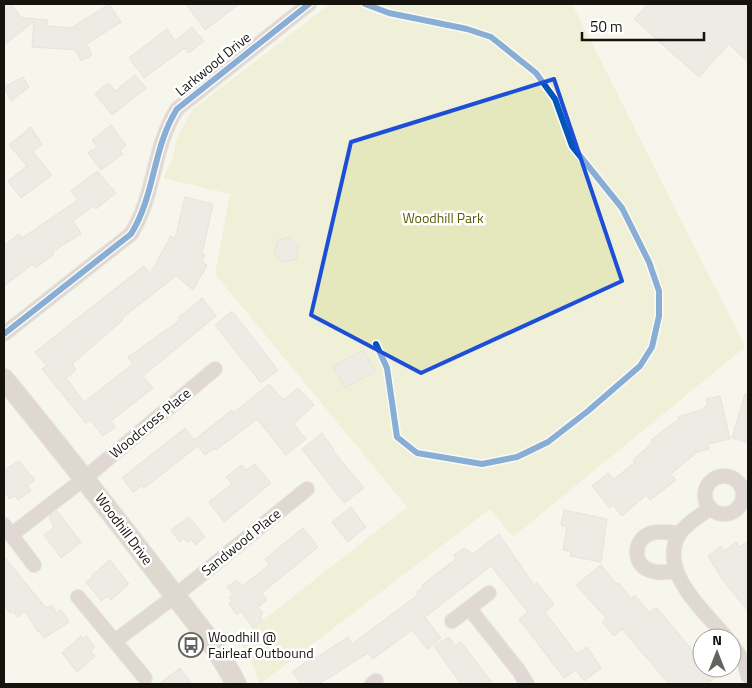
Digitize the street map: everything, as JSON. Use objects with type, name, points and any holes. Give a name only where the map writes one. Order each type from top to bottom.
[{"type":"street","name":"Larkwood Drive","points":[[4,334],[131,234],[142,215],[154,174],[160,144],[166,126],[176,109],[309,4]]},
{"type":"street","name":"Woodcross Place","points":[[8,530],[85,478],[215,369]]},
{"type":"street","name":"Woodhill Drive","points":[[4,379],[85,478],[175,596],[224,662],[236,684]]},
{"type":"street","name":"Sandwood Place","points":[[115,641],[175,596],[306,488]]},
{"type":"street","points":[[710,508],[680,533],[674,548],[676,571],[684,587],[719,628]]},
{"type":"street","points":[[8,530],[34,565]]},
{"type":"street","points":[[676,571],[647,570],[638,560],[637,548],[648,534],[680,533]]},
{"type":"street","points":[[452,621],[489,593]]},
{"type":"street","points":[[78,597],[145,678]]},
{"type":"street","points":[[469,608],[520,671],[527,684]]},
{"type":"street","points":[[742,659],[745,664],[748,684]]},
{"type":"highlighted area","points":[[554,79],[622,281],[421,373],[311,315],[351,142]]},
{"type":"green space","name":"Woodhill Park","points":[[330,4],[572,4],[745,347],[513,537],[490,509],[260,684],[251,659],[238,640],[407,507],[215,274],[230,194],[163,178],[171,163],[177,138],[192,110]]},
{"type":"building","points":[[4,4],[11,4],[22,18],[48,20],[47,26],[71,28],[109,4],[121,22],[87,44],[92,55],[81,61],[76,50],[32,47],[34,21],[4,45]]},
{"type":"building","points":[[186,4],[239,4],[205,30]]},
{"type":"building","points":[[648,4],[748,4],[748,62],[729,44],[699,77],[634,19]]},
{"type":"building","points":[[192,27],[204,41],[189,53],[185,48],[144,78],[129,58],[167,29],[175,41]]},
{"type":"building","points":[[135,75],[146,88],[112,115],[95,94],[108,83],[115,91]]},
{"type":"building","points":[[23,77],[29,87],[11,101],[4,87]]},
{"type":"building","points":[[111,125],[126,145],[120,150],[123,154],[101,170],[88,153],[97,147],[92,140]]},
{"type":"building","points":[[31,127],[42,144],[33,152],[52,175],[21,198],[8,181],[27,166],[9,145]]},
{"type":"building","points":[[97,171],[116,193],[96,209],[93,206],[73,221],[81,234],[52,252],[54,254],[36,268],[33,264],[4,286],[4,246],[19,234],[22,238],[78,200],[71,191]]},
{"type":"building","points":[[185,197],[213,204],[202,254],[205,255],[202,262],[207,265],[193,290],[176,276],[122,318],[123,320],[72,364],[76,370],[66,378],[84,402],[133,364],[128,357],[180,320],[178,318],[202,298],[216,316],[143,376],[153,388],[111,421],[115,427],[103,436],[90,420],[86,423],[42,369],[47,366],[35,352],[144,266],[150,274],[171,236],[175,239]]},
{"type":"building","points":[[291,237],[299,247],[296,259],[283,262],[274,253],[278,240]]},
{"type":"building","points":[[232,311],[278,370],[261,383],[215,325]]},
{"type":"building","points":[[363,350],[375,371],[345,388],[333,367]]},
{"type":"building","points":[[269,384],[283,400],[298,388],[314,405],[294,424],[306,439],[286,455],[257,419],[216,450],[215,448],[205,455],[198,446],[144,488],[142,485],[133,492],[122,478],[185,428],[194,440],[232,410],[233,413]]},
{"type":"building","points":[[745,394],[748,394],[748,443],[732,438]]},
{"type":"building","points":[[720,396],[730,439],[708,444],[709,449],[697,452],[671,474],[676,480],[650,500],[646,495],[622,516],[611,503],[610,508],[592,486],[608,473],[614,479],[635,462],[633,460],[653,442],[651,440],[679,419],[678,417],[704,409],[704,407],[708,406],[706,399]]},
{"type":"building","points":[[322,433],[333,451],[364,488],[344,503],[302,449]]},
{"type":"building","points":[[19,461],[35,480],[27,486],[31,490],[18,500],[15,496],[10,499],[4,491],[4,470]]},
{"type":"building","points":[[255,464],[271,483],[224,522],[209,502],[232,484],[226,477],[242,465],[246,470]]},
{"type":"building","points":[[351,507],[366,527],[348,542],[332,522]]},
{"type":"building","points":[[564,510],[607,519],[601,562],[570,556],[571,552],[563,550],[567,527],[561,525]]},
{"type":"building","points":[[57,511],[81,542],[61,558],[44,535],[54,527],[49,517]]},
{"type":"building","points":[[189,517],[205,537],[195,545],[191,539],[187,542],[184,538],[180,542],[171,530]]},
{"type":"building","points":[[303,528],[318,547],[262,593],[267,600],[258,607],[263,613],[260,616],[263,620],[253,628],[241,611],[237,615],[229,604],[232,601],[229,597],[233,594],[227,587],[237,580],[242,586],[263,570],[269,565],[265,559]]},
{"type":"building","points":[[499,534],[534,585],[537,583],[554,604],[545,612],[577,654],[587,647],[601,668],[584,681],[576,670],[564,678],[519,619],[528,612],[491,566],[425,617],[441,638],[427,649],[412,630],[373,659],[368,653],[319,684],[302,684],[292,672],[348,637],[352,644],[418,595],[416,593],[423,587],[422,585],[456,559],[454,555],[464,548],[473,554]]},
{"type":"building","points":[[748,541],[748,611],[722,579],[708,556],[721,546],[725,551],[736,542],[740,547]]},
{"type":"building","points":[[4,556],[46,608],[52,605],[56,613],[61,610],[69,622],[44,638],[25,611],[18,617],[13,611],[10,613],[4,604]]},
{"type":"building","points":[[110,560],[129,584],[111,600],[108,596],[101,601],[86,582]]},
{"type":"building","points":[[601,565],[616,584],[618,583],[631,598],[635,595],[650,613],[656,607],[692,650],[692,678],[715,678],[706,684],[669,684],[622,629],[614,636],[602,622],[606,618],[576,585]]},
{"type":"building","points":[[81,636],[83,639],[86,636],[95,647],[91,651],[95,656],[77,672],[62,653]]},
{"type":"building","points":[[449,637],[455,646],[461,642],[493,684],[461,684],[434,646]]},
{"type":"building","points":[[180,668],[192,684],[159,684]]},
{"type":"cycle path","points":[[4,334],[131,234],[145,203],[163,140],[177,109],[309,4]]},
{"type":"cycle path","points":[[365,4],[389,13],[467,29],[491,37],[536,73],[555,99],[572,146],[622,208],[649,262],[659,291],[659,316],[652,347],[640,366],[588,411],[548,442],[517,457],[482,464],[417,453],[397,437],[387,368],[376,344]]},
{"type":"place","name":"Woodhill @ Fairleaf Outbound","points":[[191,645]]}]
